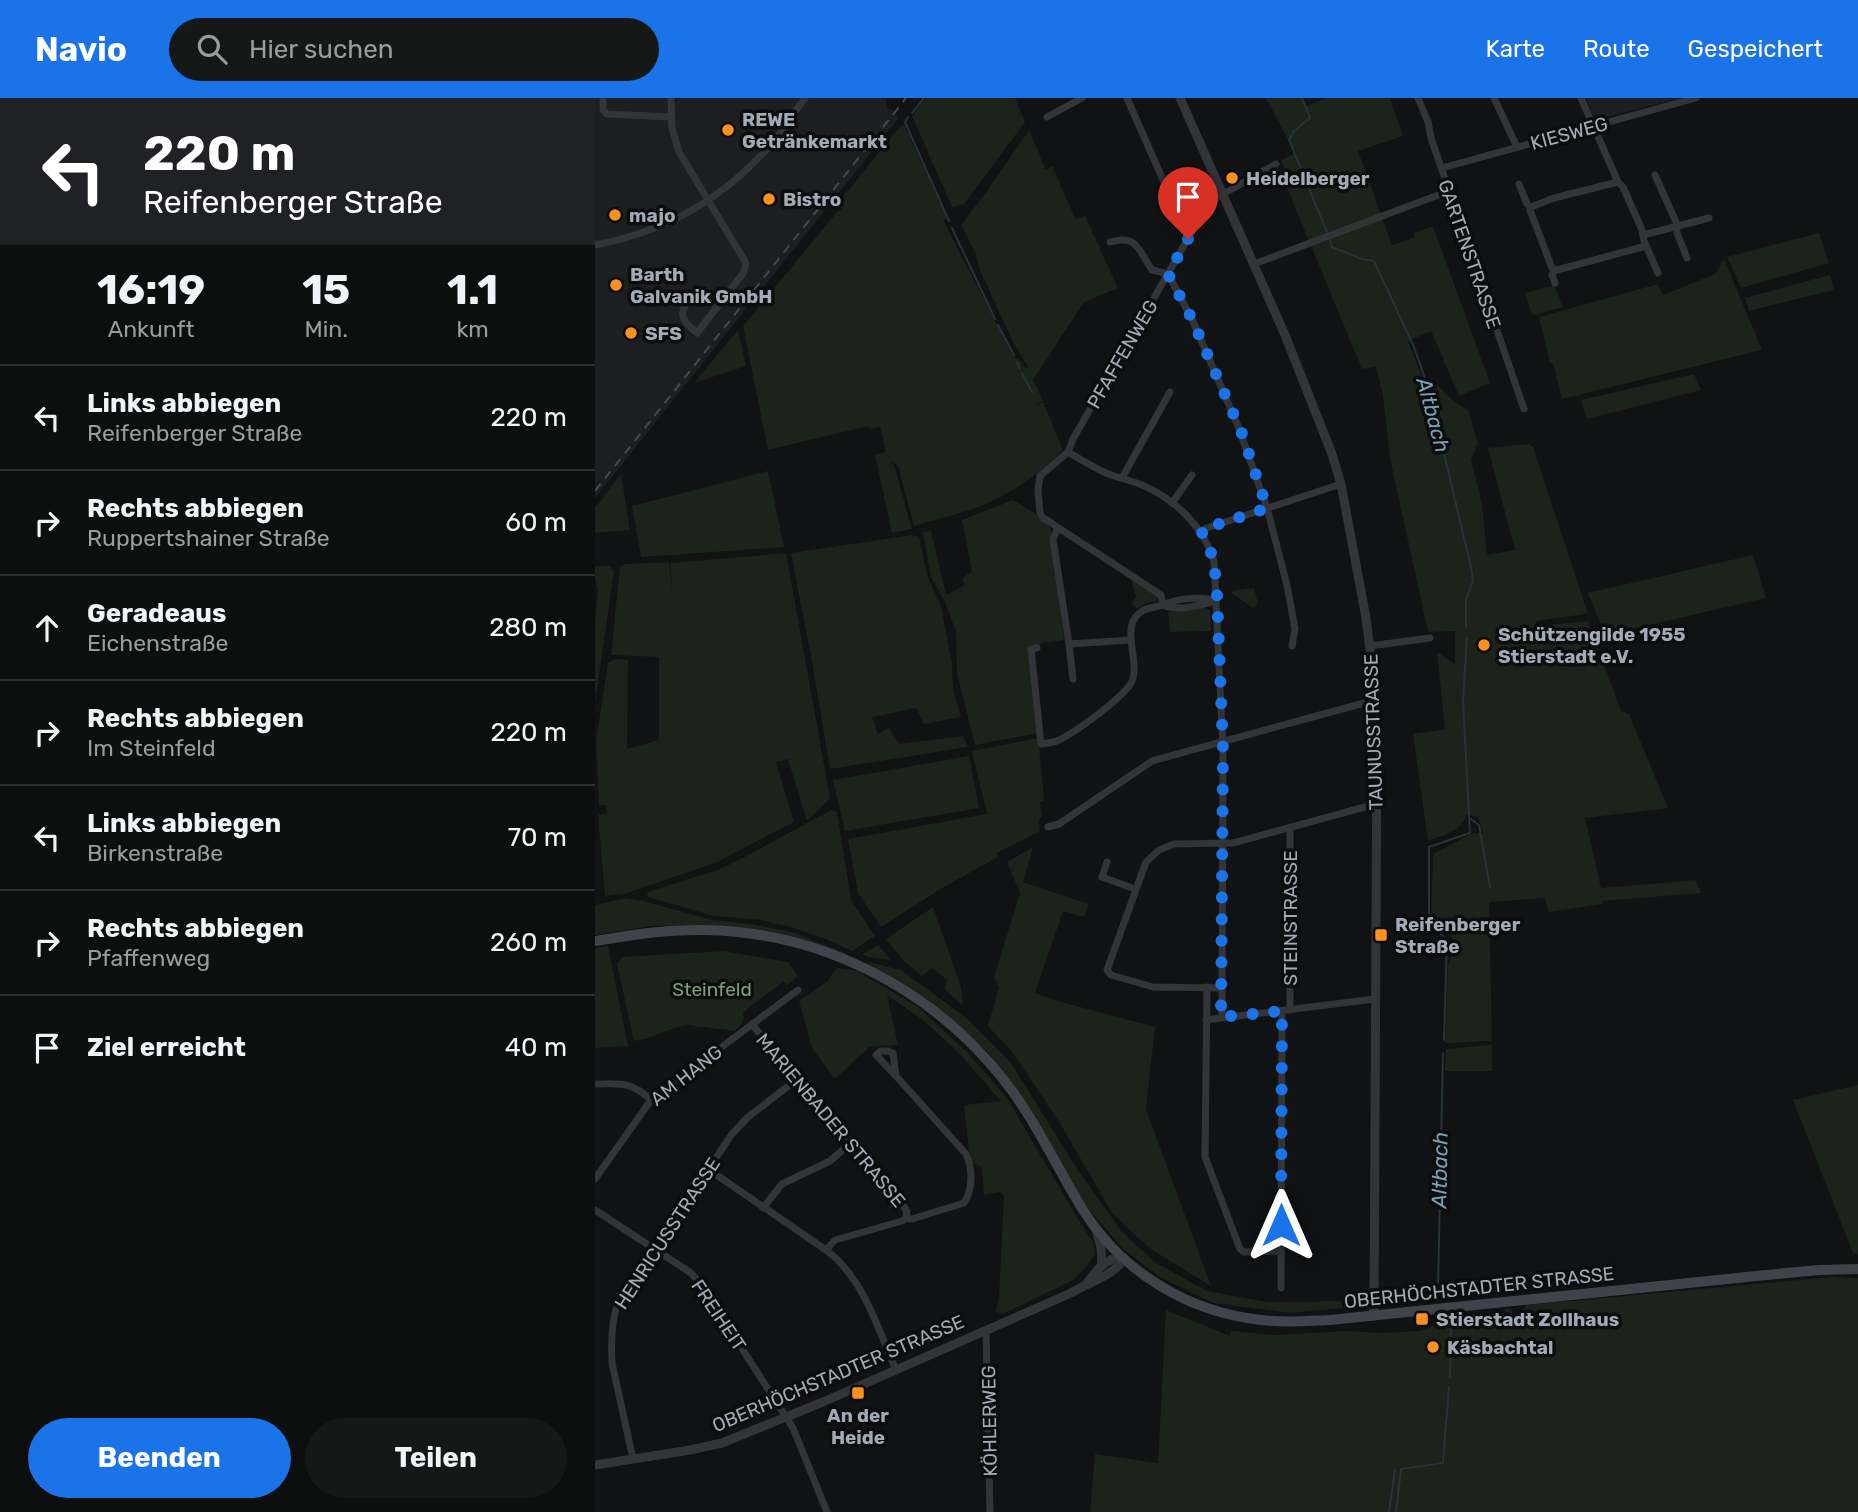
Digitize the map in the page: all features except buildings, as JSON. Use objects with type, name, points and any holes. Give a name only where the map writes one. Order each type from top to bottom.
[{"type":"main road","points":[[595,942],[659,932],[721,930],[782,939],[845,959],[889,980],[927,1005],[981,1052],[1025,1109],[1083,1211],[1123,1259]]},
{"type":"main road","name":"OBERHÖCHSTADTER STRASSE","points":[[1123,1259],[1150,1280],[1194,1304],[1226,1314],[1287,1322],[1374,1316],[1766,1275],[1855,1269]]},
{"type":"street","points":[[603,98],[603,110],[607,114],[671,117]]},
{"type":"street","points":[[671,98],[674,139],[679,152],[746,263],[744,272],[697,333],[684,323],[682,317],[691,298],[709,302],[716,307]]},
{"type":"street","points":[[595,245],[655,229],[709,200],[755,161],[805,98]]},
{"type":"street","points":[[1047,117],[1082,98]]},
{"type":"street","points":[[1127,98],[1185,230],[1191,234]]},
{"type":"street","name":"TAUNUSSTRASSE","points":[[1180,98],[1321,421],[1341,484],[1370,646],[1376,702],[1374,1316]]},
{"type":"street","name":"GARTENSTRASSE","points":[[1418,98],[1524,409]]},
{"type":"street","points":[[1494,98],[1517,147]]},
{"type":"street","points":[[1581,98],[1618,182],[1623,187],[1658,273]]},
{"type":"street","name":"KIESWEG","points":[[1442,168],[1696,98]]},
{"type":"street","name":"PFAFFENWEG","points":[[1058,528],[1040,513],[1040,476],[1068,452],[1209,202],[1276,164]]},
{"type":"street","points":[[1655,175],[1687,258]]},
{"type":"street","points":[[1531,207],[1618,182]]},
{"type":"street","points":[[1519,184],[1527,204],[1531,207],[1534,221],[1555,270]]},
{"type":"street","points":[[1254,264],[1449,191]]},
{"type":"street","points":[[1643,235],[1709,218]]},
{"type":"street","points":[[1110,242],[1123,239],[1132,241],[1152,270],[1168,274],[1198,332],[1243,436],[1267,508],[1296,629],[1292,646]]},
{"type":"street","points":[[1555,283],[1552,275],[1555,270],[1646,246]]},
{"type":"street","points":[[1122,478],[1170,392]]},
{"type":"street","points":[[1068,452],[1104,472],[1154,491],[1172,503],[1201,531],[1214,561],[1222,743],[1221,1017]]},
{"type":"street","points":[[1172,503],[1192,475]]},
{"type":"street","points":[[1201,531],[1341,484]]},
{"type":"street","points":[[1073,679],[1053,539],[1058,528],[1161,595],[1163,605]]},
{"type":"street","points":[[1037,648],[1031,649],[1041,744],[1055,742],[1073,731],[1129,686],[1134,669],[1132,625],[1140,613],[1163,605],[1171,609],[1217,600]]},
{"type":"street","points":[[1370,646],[1430,638]]},
{"type":"street","points":[[1069,644],[1131,640]]},
{"type":"street","points":[[1048,827],[1059,824],[1146,764],[1364,703],[1376,702]]},
{"type":"street","points":[[1222,988],[1153,987],[1111,975],[1107,970],[1146,862],[1166,846],[1222,844],[1376,804]]},
{"type":"street","name":"STEINSTRASSE","points":[[1281,1288],[1290,827]]},
{"type":"street","points":[[1107,862],[1102,877],[1135,889]]},
{"type":"street","points":[[1207,987],[1206,1160],[1240,1249],[1244,1252],[1281,1251]]},
{"type":"street","name":"AM HANG","points":[[595,1179],[651,1100],[798,990]]},
{"type":"street","points":[[1206,1020],[1375,999]]},
{"type":"street","name":"MARIENBADER STRASSE","points":[[751,1024],[796,1080],[896,1192],[907,1212],[906,1218]]},
{"type":"street","points":[[826,1250],[835,1240],[964,1203],[969,1196],[971,1167],[966,1154],[896,1076]]},
{"type":"street","name":"HENRICUSSTRASSE","points":[[633,1459],[612,1363],[611,1349],[618,1303],[739,1125],[796,1080]]},
{"type":"street","points":[[595,1084],[631,1086],[651,1100]]},
{"type":"street","points":[[764,1208],[782,1184],[830,1161],[852,1142]]},
{"type":"street","points":[[708,1169],[840,1262],[856,1281],[896,1370]]},
{"type":"street","name":"FREIHEIT","points":[[595,1210],[691,1273],[786,1418]]},
{"type":"street","points":[[1096,1229],[1102,1266]]},
{"type":"street","name":"OBERHÖCHSTADTER STRASSE","points":[[595,1465],[722,1443],[786,1418],[1071,1293],[1114,1270],[1123,1259],[1115,1257],[1102,1266],[1086,1284]]},
{"type":"street","name":"KÖHLERWEG","points":[[986,1330],[990,1512]]},
{"type":"street","points":[[786,1418],[793,1427],[827,1512]]},
{"type":"shaded area","points":[[595,98],[886,98],[887,109],[897,114],[898,119],[595,498]]},
{"type":"shaded area","points":[[1586,98],[1681,98],[1599,119],[1593,115]]},
{"type":"green space","points":[[926,98],[1015,98],[1025,122],[964,204],[952,207],[912,116]]},
{"type":"green space","points":[[1266,98],[1302,98],[1306,106],[1327,98],[1390,98],[1403,136],[1358,151],[1392,245],[1414,238],[1414,233],[1433,226],[1490,383],[1459,396],[1431,331],[1408,341],[1424,382],[1434,382],[1451,399],[1468,410],[1478,443],[1471,459],[1482,504],[1487,555],[1515,550],[1488,448],[1529,444],[1533,447],[1587,611],[1585,614],[1536,621],[1535,626],[1588,621],[1621,711],[1629,714],[1668,808],[1585,818],[1601,888],[1696,880],[1701,893],[1603,901],[1603,904],[1548,912],[1545,898],[1489,902],[1492,1041],[1445,1043],[1448,966],[1455,947],[1452,937],[1435,926],[1431,920],[1433,854],[1473,833],[1483,834],[1478,817],[1466,815],[1456,829],[1428,841],[1413,734],[1445,729],[1437,652],[1455,664],[1455,631],[1428,632],[1390,458],[1383,396],[1376,367],[1362,369],[1280,171],[1284,168],[1281,161],[1295,153]]},
{"type":"green space","points":[[904,124],[947,219],[943,220],[1013,356],[1019,359],[1025,368],[1028,367],[1013,342],[961,225],[1029,130],[1046,170],[1052,166],[1076,220],[1085,216],[1118,288],[1084,302],[1033,380],[1043,400],[1034,406],[1043,402],[1063,450],[1026,481],[992,501],[914,526],[898,466],[891,461],[912,529],[892,533],[875,455],[886,452],[880,427],[869,429],[868,426],[768,450],[743,326],[837,212],[842,210],[838,203]]},
{"type":"green space","points":[[1819,233],[1829,263],[1741,288],[1727,257]]},
{"type":"green space","points":[[1724,259],[1762,350],[1562,399],[1539,317],[1658,284],[1663,295],[1715,274]]},
{"type":"green space","points":[[1830,275],[1834,290],[1749,311],[1745,298]]},
{"type":"green space","points":[[1554,285],[1563,307],[1532,314],[1525,293]]},
{"type":"green space","points":[[738,330],[746,366],[694,383]]},
{"type":"green space","points":[[1694,374],[1701,390],[1587,419],[1581,400]]},
{"type":"green space","points":[[768,471],[784,547],[641,557],[632,506]]},
{"type":"green space","points":[[621,474],[630,530],[595,533],[595,508]]},
{"type":"green space","points":[[1013,500],[1035,513],[1051,529],[1064,640],[1042,643],[1028,651],[1038,733],[975,745],[957,673],[956,632],[945,602],[931,577],[923,532],[931,531],[946,595],[964,586],[963,578],[972,571],[962,520]]},
{"type":"green space","points":[[912,535],[919,537],[928,578],[941,606],[952,664],[953,689],[961,717],[924,724],[916,708],[872,717],[878,734],[889,728],[899,744],[963,736],[968,747],[830,769],[791,553]]},
{"type":"green space","points":[[786,553],[830,798],[807,821],[788,759],[776,762],[794,822],[715,863],[624,894],[605,896],[598,815],[607,813],[606,805],[599,805],[596,740],[608,663],[614,659],[628,660],[627,749],[659,740],[659,657],[611,655],[620,567],[625,564],[669,562],[673,599],[670,563]]},
{"type":"green space","points":[[1753,555],[1766,598],[1605,635],[1588,593]]},
{"type":"green space","points":[[595,566],[610,566],[614,571],[595,703],[595,621],[598,589]]},
{"type":"green space","points":[[1133,580],[1158,596],[1156,601],[1146,603],[1138,609],[1132,605],[1136,596]]},
{"type":"green space","points":[[1254,588],[1258,603],[1254,608],[1231,591]]},
{"type":"green space","points":[[1204,608],[1210,610],[1211,631],[1170,632],[1168,612]]},
{"type":"green space","points":[[1038,738],[1044,797],[1044,801],[1040,802],[1040,831],[997,853],[998,857],[942,888],[881,927],[858,893],[848,839],[987,814],[972,751]]},
{"type":"green space","points":[[969,756],[979,808],[845,831],[833,780]]},
{"type":"green space","points":[[831,810],[837,812],[851,900],[875,936],[852,951],[791,927],[761,920],[714,916],[648,897],[647,892],[718,870]]},
{"type":"green space","points":[[1033,847],[1023,882],[1089,904],[1084,917],[1063,911],[1035,993],[1155,1027],[1146,1109],[1211,1286],[1149,1248],[1112,1213],[1058,1120],[1013,1053],[988,1026],[999,987],[994,977],[1020,893],[1007,862]]},
{"type":"green space","points":[[626,898],[712,920],[792,932],[847,954],[711,925],[651,926],[595,935],[595,905]]},
{"type":"green space","points":[[933,907],[961,987],[963,1006],[945,989],[947,980],[932,968],[922,976],[906,963],[886,939]]},
{"type":"green space","points":[[878,945],[891,960],[862,954]]},
{"type":"green space","points":[[608,946],[628,1046],[595,1048],[595,948]]},
{"type":"green space","name":"Steinfeld","points":[[724,951],[788,962],[798,976],[787,985],[784,981],[743,1012],[744,1018],[735,1031],[687,1025],[634,1041],[617,964],[622,957]]},
{"type":"green space","points":[[864,961],[901,970],[965,1017],[1011,1063],[1077,1169],[1122,1232],[1156,1263],[1207,1291],[1267,1302],[1364,1301],[1362,1306],[1291,1313],[1213,1303],[1160,1277],[1123,1249],[1087,1207],[1022,1097],[987,1051],[946,1014]]},
{"type":"green space","points":[[836,968],[855,970],[917,1006],[968,1053],[1007,1098],[1094,1244],[1095,1255],[1073,1280],[1003,1314],[996,1312],[1004,1195],[1000,1192],[984,1195],[982,1167],[973,1163],[969,1151],[964,1105],[1001,1101],[959,1053],[923,1020],[887,995],[898,1045],[869,1047],[835,1079],[812,1048],[799,1001],[828,981]]},
{"type":"green space","points":[[1492,1045],[1492,1071],[1445,1071],[1446,1049]]},
{"type":"green space","points":[[1858,1085],[1858,1254],[1853,1253],[1793,1100]]},
{"type":"green space","points":[[1832,1277],[1858,1278],[1858,1512],[1090,1512],[1095,1454],[1158,1463],[1166,1310],[1230,1336],[1231,1331],[1274,1335],[1348,1331],[1381,1333],[1420,1331],[1447,1321],[1505,1314],[1505,1309],[1512,1309],[1512,1318],[1517,1317],[1526,1305]]},
{"type":"waterway","points":[[912,113],[924,98]]},
{"type":"waterway","name":"Altbach","points":[[1302,98],[1310,118],[1294,131],[1289,140],[1327,232]]},
{"type":"waterway","points":[[908,117],[905,122],[949,221]]},
{"type":"waterway","points":[[952,228],[995,319]]},
{"type":"waterway","name":"Altbach","points":[[1330,239],[1332,247],[1374,261],[1414,347],[1428,387],[1471,567],[1473,581],[1466,600],[1466,628]]},
{"type":"waterway","points":[[998,325],[1014,355]]},
{"type":"waterway","points":[[1017,362],[1020,369]]},
{"type":"waterway","points":[[1022,373],[1032,392]]},
{"type":"waterway","name":"Altbach","points":[[1444,1040],[1447,939],[1429,926],[1429,847],[1470,833],[1463,701],[1467,638]]},
{"type":"waterway","name":"Altbach","points":[[1471,819],[1479,825],[1490,887]]},
{"type":"waterway","name":"Altbach","points":[[1438,1288],[1443,1053]]},
{"type":"waterway","name":"Altbach","points":[[1450,1377],[1451,1324]]},
{"type":"waterway","name":"Altbach","points":[[1396,1512],[1401,1469],[1443,1463],[1449,1387]]},
{"type":"waterway","points":[[1389,1512],[1395,1470]]},
{"type":"railway","points":[[595,491],[906,98]]},
{"type":"place","name":"REWE Getränkemarkt","points":[[728,130]]},
{"type":"place","name":"Heidelberger","points":[[1232,178]]},
{"type":"place","name":"Bistro","points":[[769,199]]},
{"type":"place","name":"majo","points":[[615,215]]},
{"type":"place","name":"Barth Galvanik GmbH","points":[[616,285]]},
{"type":"place","name":"SFS","points":[[631,333]]},
{"type":"place","name":"Schützengilde 1955 Stierstadt e.V.","points":[[1484,645]]},
{"type":"place","name":"Reifenberger Straße","points":[[1381,935]]},
{"type":"place","name":"Stierstadt Zollhaus","points":[[1422,1319]]},
{"type":"place","name":"Käsbachtal","points":[[1433,1347]]},
{"type":"place","name":"An der Heide","points":[[858,1393]]},
{"type":"route","points":[[1188,239],[1168,274],[1192,319],[1243,436],[1267,508],[1201,531],[1214,561],[1217,594],[1223,749],[1221,1017],[1282,1011],[1281,1225]]}]
